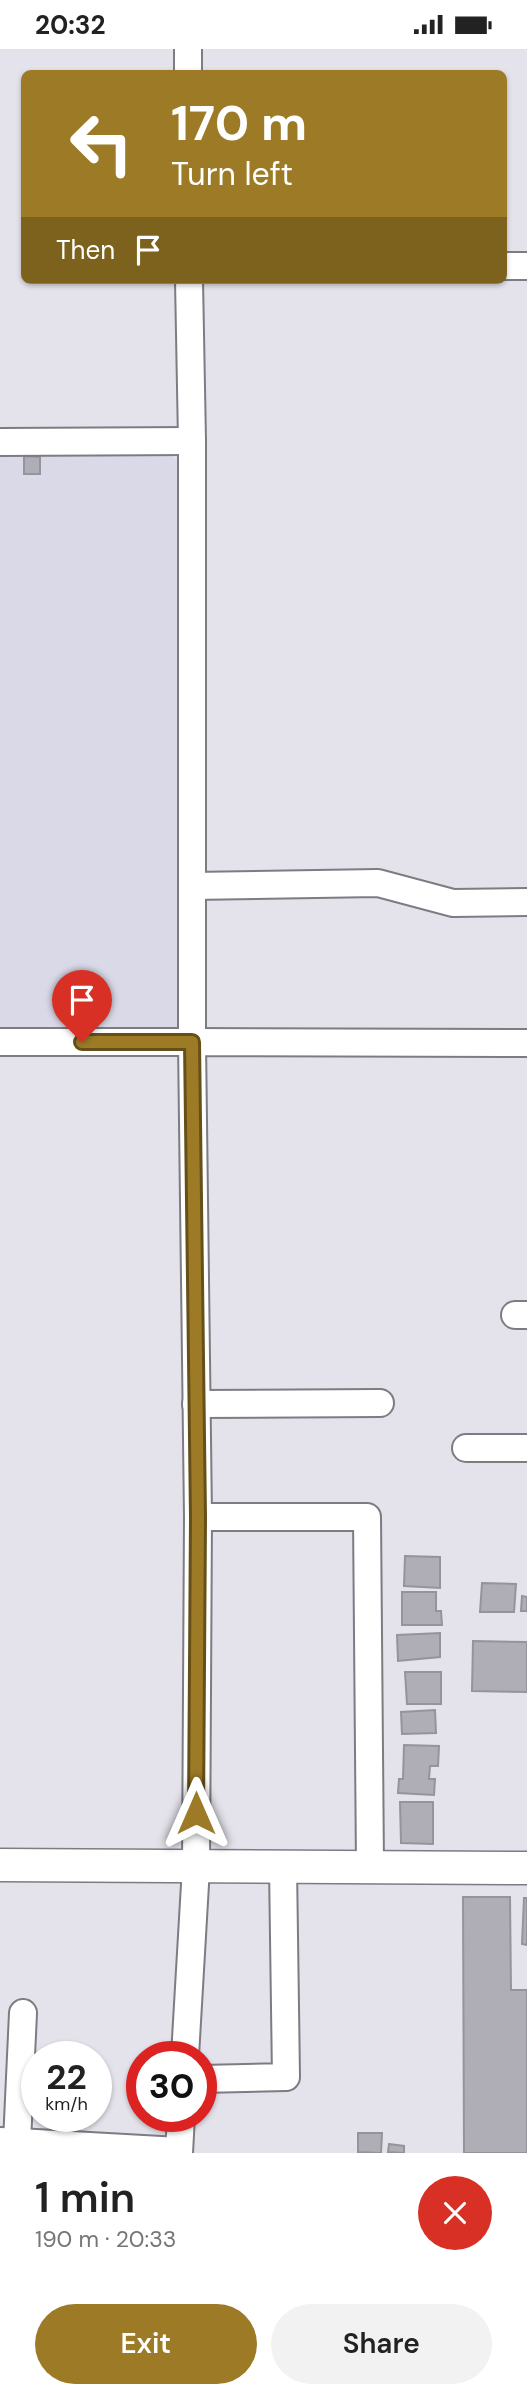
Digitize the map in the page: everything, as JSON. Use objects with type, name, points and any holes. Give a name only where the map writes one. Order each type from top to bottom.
[{"type":"street","points":[[188,49],[188,70]]},
{"type":"street","points":[[507,266],[527,266]]},
{"type":"street","points":[[186,2041],[196,1867],[198,1517],[192,1042],[192,441],[189,284]]},
{"type":"street","points":[[0,442],[192,441]]},
{"type":"street","points":[[192,886],[378,883],[453,903],[527,902]]},
{"type":"street","points":[[0,1042],[527,1043]]},
{"type":"street","points":[[196,1404],[380,1403]]},
{"type":"street","points":[[466,1448],[527,1448]]},
{"type":"street","points":[[198,1517],[367,1517],[370,1866]]},
{"type":"street","points":[[0,1865],[527,1868]]},
{"type":"street","points":[[217,2078],[286,2077],[283,1866]]},
{"type":"street","points":[[23,2013],[5,2145],[179,2152],[180,2132]]},
{"type":"shaded area","points":[[0,452],[166,452],[180,462],[181,1027],[175,1035],[0,1034]]},
{"type":"building","points":[[24,456],[40,457],[40,474],[24,474]]},
{"type":"building","points":[[405,1556],[440,1557],[440,1588],[404,1586]]},
{"type":"building","points":[[482,1583],[516,1584],[514,1612],[480,1612]]},
{"type":"building","points":[[402,1592],[436,1592],[436,1611],[441,1611],[442,1625],[402,1625]]},
{"type":"building","points":[[522,1596],[527,1597],[527,1611],[521,1611]]},
{"type":"building","points":[[440,1633],[440,1657],[398,1661],[397,1635]]},
{"type":"building","points":[[473,1641],[527,1642],[527,1692],[472,1691]]},
{"type":"building","points":[[405,1672],[441,1672],[441,1704],[407,1704]]},
{"type":"building","points":[[435,1710],[436,1733],[402,1734],[401,1712]]},
{"type":"building","points":[[404,1745],[439,1746],[438,1766],[430,1766],[429,1779],[435,1779],[434,1795],[398,1793],[399,1779],[403,1779]]},
{"type":"building","points":[[400,1802],[433,1802],[433,1844],[401,1843]]},
{"type":"building","points":[[463,1897],[510,1897],[511,1990],[527,1990],[527,2153],[464,2153]]},
{"type":"building","points":[[524,1898],[527,1898],[527,1945],[522,1944]]},
{"type":"building","points":[[358,2133],[382,2133],[381,2153],[358,2152]]},
{"type":"building","points":[[389,2144],[404,2146],[404,2153],[388,2152]]},
{"type":"route","points":[[82,1042],[192,1042],[198,1517],[196,1813]]}]
